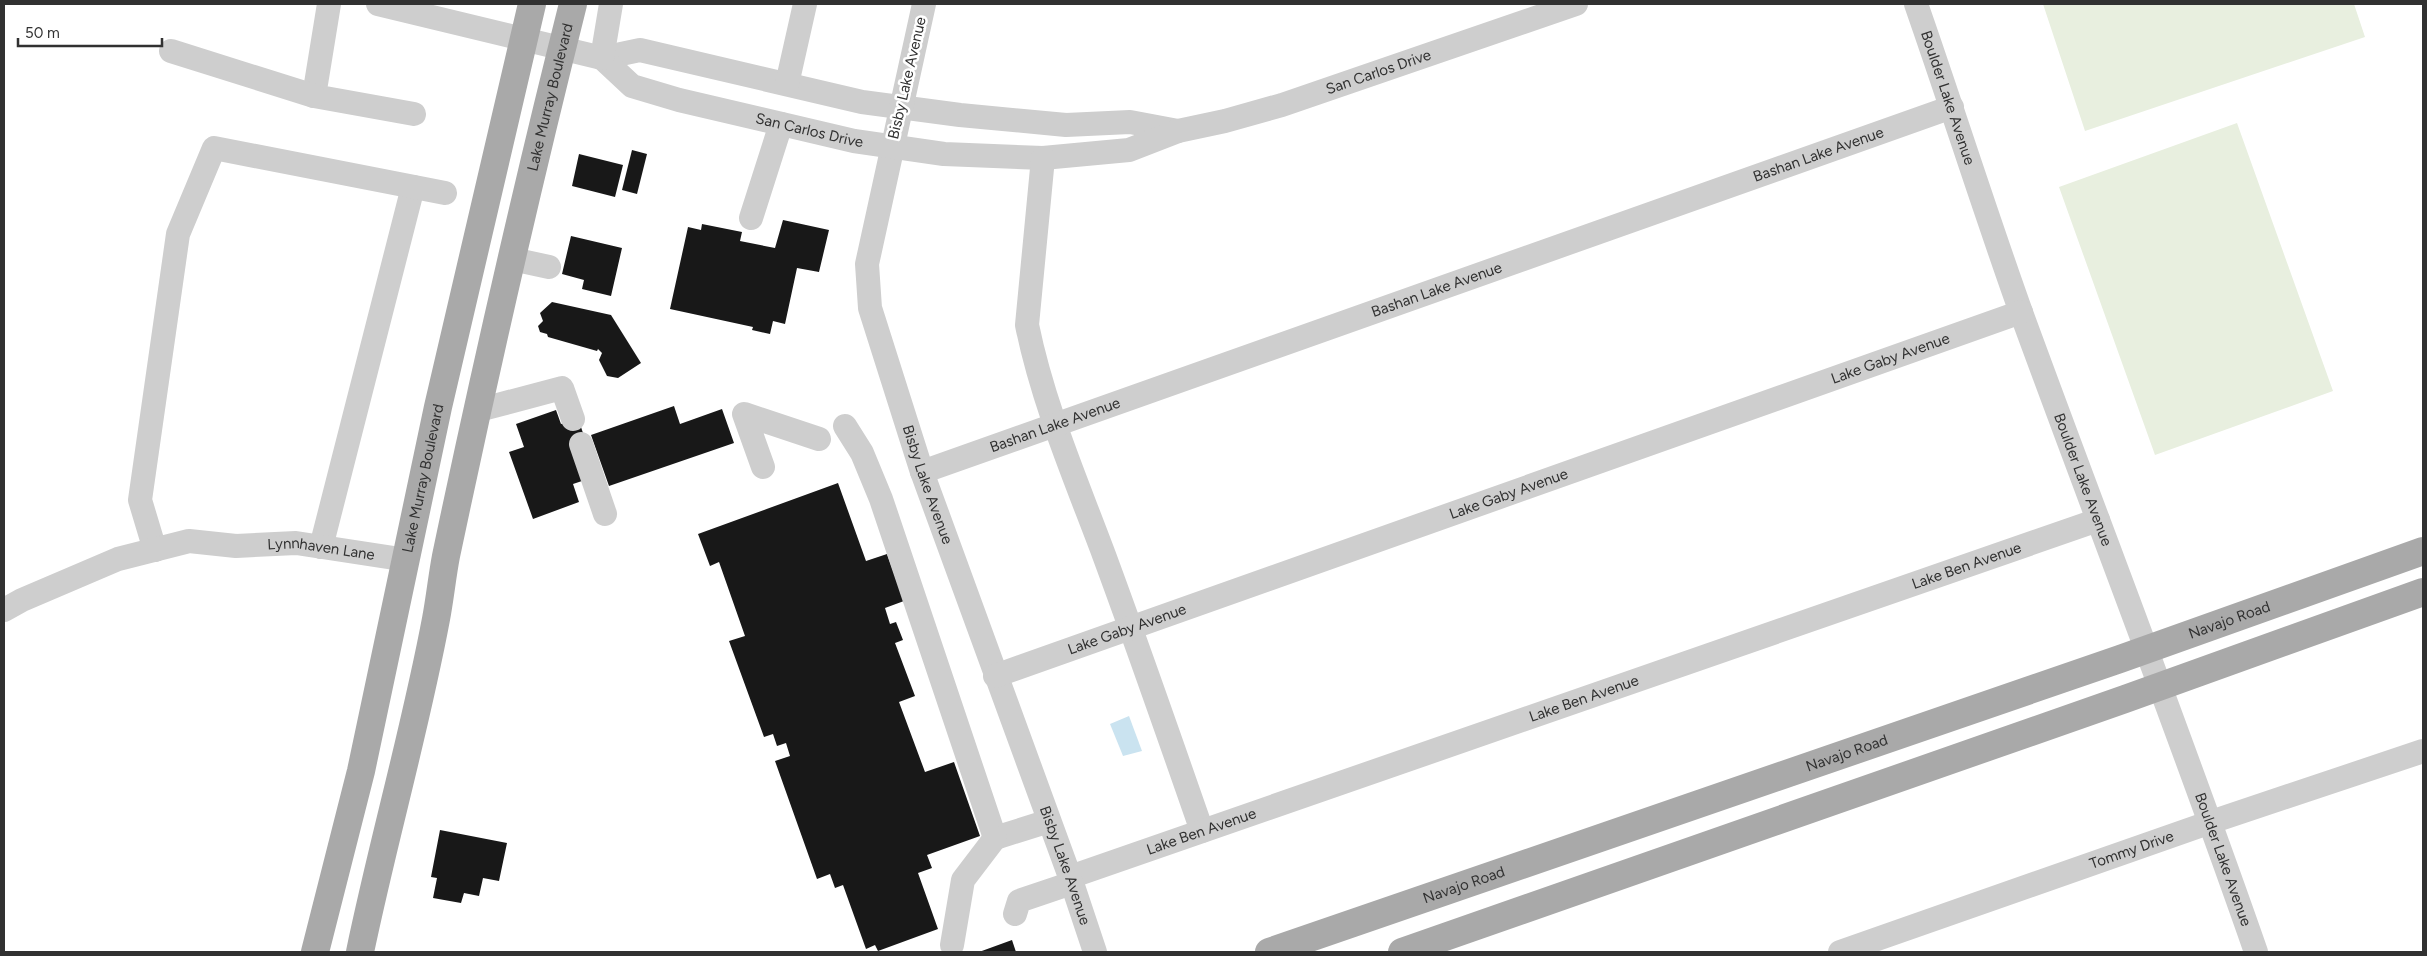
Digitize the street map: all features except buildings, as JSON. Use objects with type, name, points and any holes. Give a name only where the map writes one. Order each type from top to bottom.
[{"type":"main road","name":"Lake Murray Boulevard","points":[[315,952],[361,771],[480,219],[532,4]]},
{"type":"main road","name":"Lake Murray Boulevard","points":[[360,952],[436,618],[446,559],[512,260],[573,4]]},
{"type":"main road","points":[[421,492],[433,543],[446,559]]},
{"type":"main road","name":"Navajo Road","points":[[1269,952],[2147,650],[2423,551]]},
{"type":"main road","points":[[407,560],[416,571],[436,618]]},
{"type":"main road","points":[[1402,952],[2160,687],[2423,592]]},
{"type":"street","points":[[314,96],[329,4]]},
{"type":"street","name":"San Carlos Drive","points":[[378,4],[434,10],[524,38],[602,58],[640,50],[862,102],[960,116],[1066,124],[1130,122],[1178,131]]},
{"type":"street","points":[[602,58],[611,4]]},
{"type":"street","points":[[787,84],[806,4]]},
{"type":"street","name":"Bisby Lake Avenue","points":[[924,4],[867,264],[870,308],[922,472],[1095,952]]},
{"type":"street","name":"San Carlos Drive","points":[[602,58],[632,86],[679,100],[781,124],[892,147],[944,154],[1044,158],[1129,150],[1178,131],[1225,121],[1282,105],[1576,4]]},
{"type":"street","name":"Boulder Lake Avenue","points":[[1916,4],[2021,312],[2211,822],[2256,952]]},
{"type":"street","points":[[171,51],[314,96],[414,114]]},
{"type":"street","name":"Bashan Lake Avenue","points":[[922,472],[1055,423],[1952,107]]},
{"type":"street","points":[[751,218],[781,124]]},
{"type":"street","points":[[155,550],[140,500],[178,234],[214,148],[445,193]]},
{"type":"street","points":[[1044,158],[1027,325],[1055,423],[1132,629],[1202,831]]},
{"type":"street","points":[[321,547],[413,188]]},
{"type":"street","points":[[512,260],[549,267]]},
{"type":"street","name":"Lake Gaby Avenue","points":[[995,676],[1132,629],[2021,312]]},
{"type":"street","points":[[479,410],[562,388],[573,420]]},
{"type":"street","points":[[763,467],[744,414],[819,439]]},
{"type":"street","points":[[845,426],[862,453],[881,499],[995,838]]},
{"type":"street","points":[[581,444],[605,514]]},
{"type":"street","name":"Lake Ben Avenue","points":[[1015,914],[1019,901],[1202,831],[2098,520]]},
{"type":"street","name":"Lynnhaven Lane","points":[[4,610],[22,600],[118,559],[189,541],[236,546],[296,543],[407,560]]},
{"type":"street","name":"Tommy Drive","points":[[1840,952],[2211,822],[2423,751]]},
{"type":"street","points":[[952,945],[963,880],[995,838],[1049,822]]},
{"type":"green space","points":[[2043,4],[2354,4],[2365,37],[2085,131]]},
{"type":"green space","points":[[2237,123],[2333,391],[2155,455],[2059,187]]},
{"type":"water","points":[[1129,716],[1142,751],[1123,756],[1110,724]]}]
